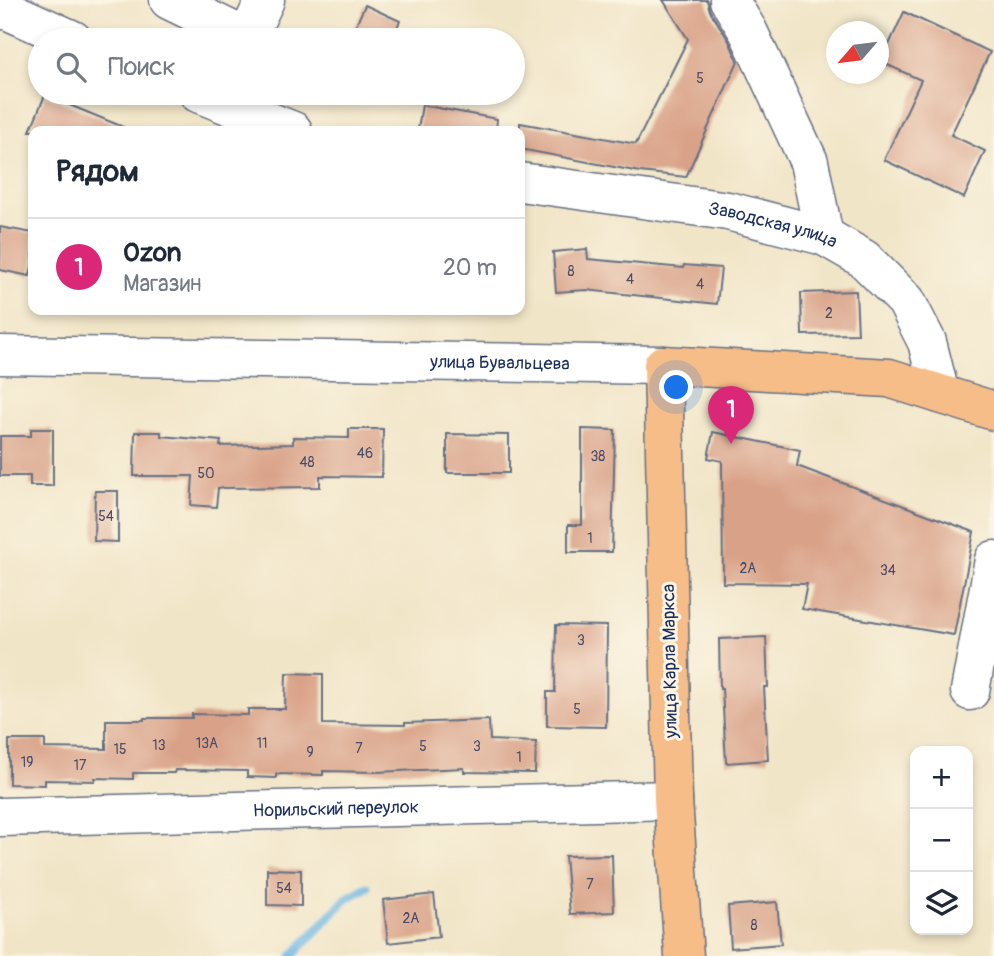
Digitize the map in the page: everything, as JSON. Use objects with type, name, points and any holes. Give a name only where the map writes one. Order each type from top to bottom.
[{"type":"main road","name":"улица Бувальцева","points":[[663,365],[889,378],[994,411]]},
{"type":"main road","name":"улица Карла Маркса","points":[[663,365],[673,800],[684,956]]},
{"type":"street","points":[[169,0],[226,28]]},
{"type":"street","points":[[252,28],[265,0]]},
{"type":"street","points":[[729,0],[748,31],[809,162],[824,236]]},
{"type":"street","points":[[0,6],[47,28]]},
{"type":"street","points":[[228,105],[280,126]]},
{"type":"street","name":"Заводская улица","points":[[525,183],[728,211],[824,236],[864,259],[906,301],[926,342],[940,394]]},
{"type":"street","name":"улица Бувальцева","points":[[0,355],[663,365]]},
{"type":"street","points":[[970,691],[994,560]]},
{"type":"street","name":"Норильский переулок","points":[[0,817],[673,800]]},
{"type":"building","points":[[663,0],[707,0],[710,11],[738,61],[686,177],[640,172],[525,150],[525,126],[520,126],[520,123],[636,144],[688,39]]},
{"type":"building","points":[[365,5],[400,21],[397,28],[354,28]]},
{"type":"building","points":[[904,12],[990,52],[951,135],[985,151],[964,198],[884,160],[921,80],[889,66],[889,45]]},
{"type":"building","points":[[41,105],[69,105],[121,126],[32,126]]},
{"type":"building","points":[[422,105],[497,119],[496,126],[418,126]]},
{"type":"building","points":[[0,227],[28,232],[28,276],[0,270]]},
{"type":"building","points":[[587,249],[588,259],[683,268],[684,265],[721,268],[717,304],[586,290],[556,292],[553,252]]},
{"type":"building","points":[[856,291],[858,334],[802,335],[801,293]]},
{"type":"building","points":[[31,429],[53,429],[53,486],[30,486],[30,476],[0,476],[0,436],[31,436]]},
{"type":"building","points":[[349,429],[383,429],[382,477],[320,476],[320,487],[218,488],[216,507],[191,505],[193,476],[134,476],[135,432],[161,432],[161,436],[221,441],[220,446],[293,444],[293,437],[349,438]]},
{"type":"building","points":[[582,429],[615,430],[612,552],[568,552],[568,525],[582,525]]},
{"type":"building","points":[[713,432],[800,450],[797,466],[974,532],[954,635],[802,609],[807,584],[723,583],[722,461],[708,458]]},
{"type":"building","points":[[447,434],[509,435],[509,473],[447,473]]},
{"type":"building","points":[[95,491],[118,491],[118,542],[94,541]]},
{"type":"building","points":[[556,625],[607,626],[606,727],[547,726],[547,692],[555,692]]},
{"type":"building","points":[[766,637],[768,687],[764,687],[768,760],[726,763],[719,639]]},
{"type":"building","points":[[286,673],[323,674],[323,724],[405,725],[489,720],[490,740],[536,742],[535,773],[464,772],[464,768],[376,772],[323,771],[323,775],[276,774],[276,778],[247,777],[247,771],[175,770],[174,773],[133,773],[133,779],[45,780],[45,785],[9,784],[9,740],[45,740],[45,748],[106,749],[106,720],[192,718],[192,714],[248,715],[248,709],[285,709]]},
{"type":"building","points":[[612,855],[614,912],[570,914],[565,856]]},
{"type":"building","points":[[267,869],[301,870],[301,906],[267,905]]},
{"type":"building","points":[[434,894],[439,937],[388,943],[383,900]]},
{"type":"building","points":[[777,902],[781,944],[731,948],[728,906]]},
{"type":"waterway","points":[[292,956],[347,898],[367,887]]},
{"type":"place","name":"Ozon","points":[[731,444]]}]
